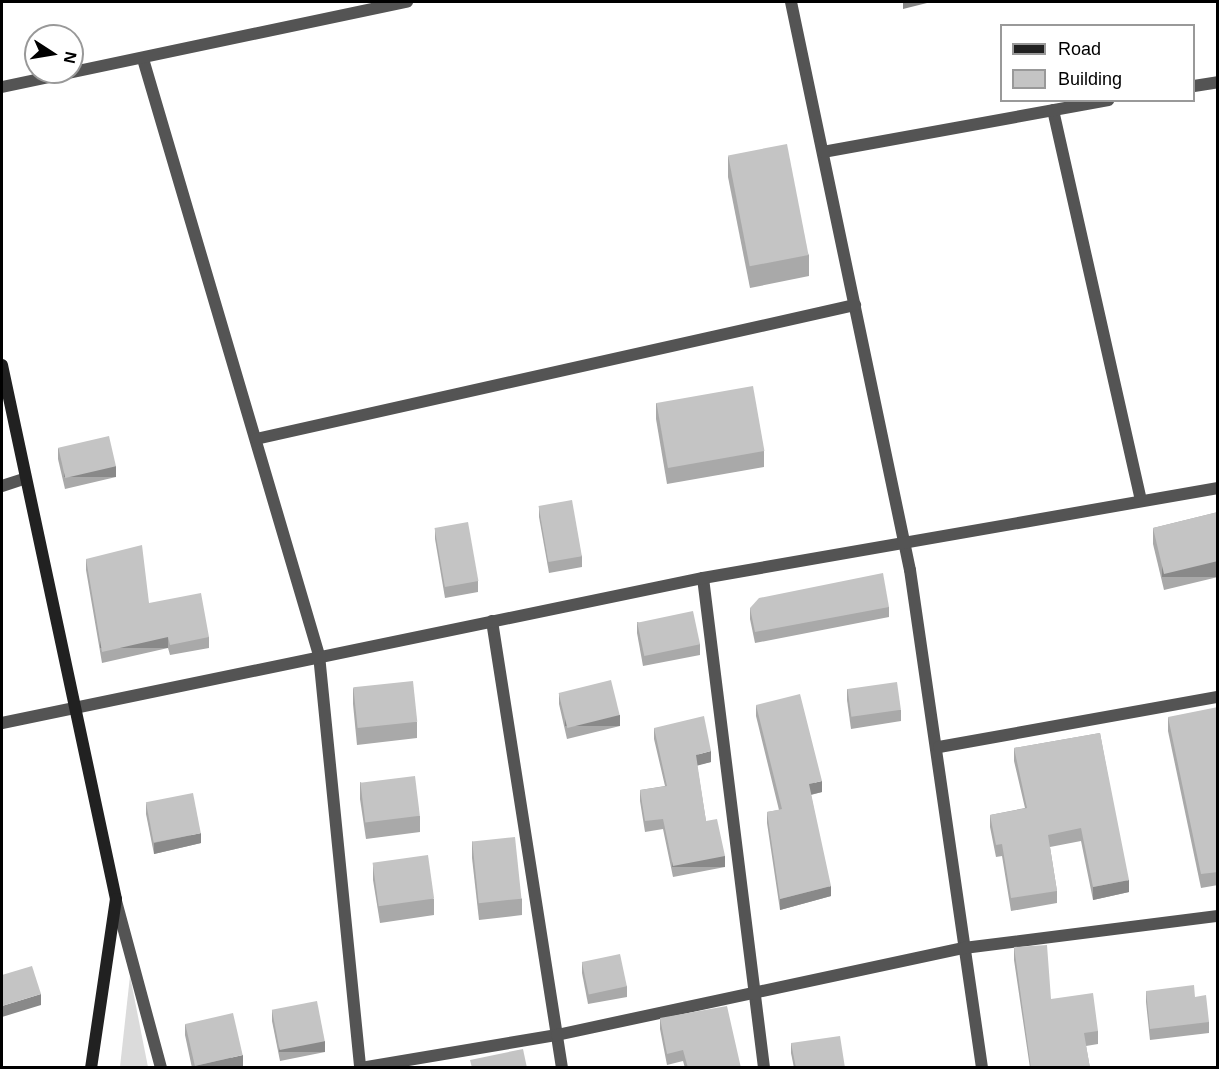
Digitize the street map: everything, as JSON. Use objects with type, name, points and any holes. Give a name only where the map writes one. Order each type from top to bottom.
[{"type":"street","points":[[2,87],[407,2]]},
{"type":"street","points":[[791,2],[904,540],[939,747],[964,948],[982,1068]]},
{"type":"street","points":[[143,59],[319,655],[361,1068],[557,1035],[964,948],[1218,916]]},
{"type":"street","points":[[1195,86],[1218,82]]},
{"type":"street","points":[[823,152],[1097,102]]},
{"type":"street","points":[[1053,110],[1141,500]]},
{"type":"street","points":[[256,439],[855,305]]},
{"type":"street","points":[[2,365],[24,479],[116,899],[161,1068]]},
{"type":"street","points":[[2,486],[24,479]]},
{"type":"street","points":[[2,723],[75,705],[704,578],[904,540],[1218,488]]},
{"type":"street","points":[[704,578],[764,1068]]},
{"type":"street","points":[[492,621],[562,1068]]},
{"type":"street","points":[[939,747],[1218,697]]},
{"type":"street","points":[[91,1068],[116,899]]},
{"type":"shaded area","points":[[130,976],[148,1067],[120,1067]]},
{"type":"building","points":[[787,144],[809,255],[750,266],[728,155]]},
{"type":"building","points":[[753,386],[764,451],[668,468],[656,403]]},
{"type":"building","points":[[109,436],[116,466],[65,478],[58,448]]},
{"type":"building","points":[[572,500],[582,556],[548,562],[539,506]]},
{"type":"building","points":[[1218,512],[1218,561],[1164,574],[1153,528]]},
{"type":"building","points":[[468,522],[478,581],[445,587],[435,528]]},
{"type":"building","points":[[142,545],[149,603],[201,593],[209,637],[170,645],[168,637],[102,652],[86,559]]},
{"type":"building","points":[[883,573],[889,607],[755,632],[750,608],[759,598]]},
{"type":"building","points":[[693,611],[700,644],[644,656],[637,623]]},
{"type":"building","points":[[611,680],[620,715],[567,728],[559,693]]},
{"type":"building","points":[[413,681],[417,722],[358,728],[353,687]]},
{"type":"building","points":[[897,682],[901,710],[851,717],[847,689]]},
{"type":"building","points":[[800,694],[822,781],[809,784],[831,886],[780,899],[767,812],[782,809],[756,705]]},
{"type":"building","points":[[1218,707],[1218,765],[1216,766],[1218,872],[1201,874],[1168,717]]},
{"type":"building","points":[[704,716],[711,751],[696,755],[706,821],[717,819],[725,856],[673,866],[663,819],[645,821],[640,790],[667,786],[654,728]]},
{"type":"building","points":[[1100,733],[1129,880],[1093,887],[1081,828],[1048,835],[1057,891],[1011,898],[1002,844],[996,845],[990,815],[1027,808],[1014,748]]},
{"type":"building","points":[[415,776],[420,816],[365,822],[360,783]]},
{"type":"building","points":[[193,793],[201,833],[154,842],[146,802]]},
{"type":"building","points":[[515,837],[521,899],[479,903],[472,841]]},
{"type":"building","points":[[428,855],[434,899],[379,906],[373,863]]},
{"type":"building","points":[[1047,945],[1051,999],[1093,993],[1098,1031],[1084,1033],[1090,1068],[1031,1068],[1014,947]]},
{"type":"building","points":[[620,954],[627,986],[589,994],[582,962]]},
{"type":"building","points":[[32,966],[41,994],[2,1006],[2,975]]},
{"type":"building","points":[[1194,985],[1195,997],[1206,995],[1209,1022],[1150,1029],[1146,991]]},
{"type":"building","points":[[317,1001],[325,1041],[280,1050],[272,1010]]},
{"type":"building","points":[[727,1006],[741,1068],[688,1068],[683,1050],[667,1054],[660,1018]]},
{"type":"building","points":[[233,1013],[243,1055],[195,1066],[185,1024]]},
{"type":"building","points":[[840,1036],[845,1068],[796,1068],[791,1043]]},
{"type":"building","points":[[523,1049],[527,1068],[472,1068],[470,1060]]}]
